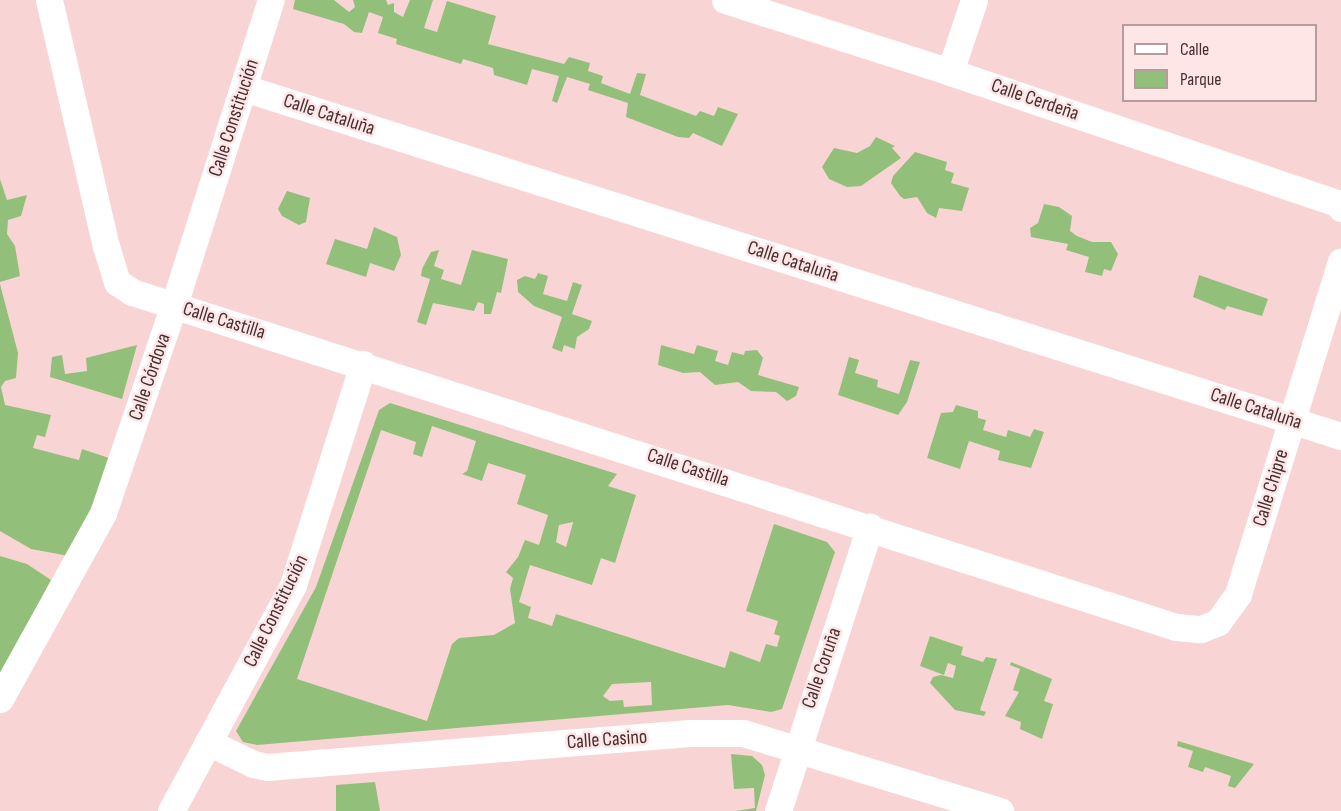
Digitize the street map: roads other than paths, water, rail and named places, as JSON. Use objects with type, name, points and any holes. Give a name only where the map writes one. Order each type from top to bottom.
[{"type":"street","points":[[49,0],[117,282],[132,292],[174,305]]},
{"type":"street","name":"Calle Constitución","points":[[174,305],[271,0]]},
{"type":"street","name":"Calle Cerdeña","points":[[725,0],[950,72],[1338,203],[1341,208]]},
{"type":"street","points":[[950,72],[974,0]]},
{"type":"street","name":"Calle Cataluña","points":[[244,88],[1341,436]]},
{"type":"street","name":"Calle Chipre","points":[[1201,629],[1218,622],[1238,594],[1341,262]]},
{"type":"street","name":"Calle Castilla","points":[[174,305],[870,526],[1176,627],[1201,629]]},
{"type":"street","name":"Calle Córdova","points":[[0,699],[103,513],[174,305]]},
{"type":"street","name":"Calle Constitución","points":[[171,811],[306,553],[363,364]]},
{"type":"street","name":"Calle Coruña","points":[[778,811],[796,746],[870,526]]},
{"type":"street","name":"Calle Casino","points":[[208,742],[244,760],[267,767],[690,734],[743,733],[796,746],[995,810]]}]
